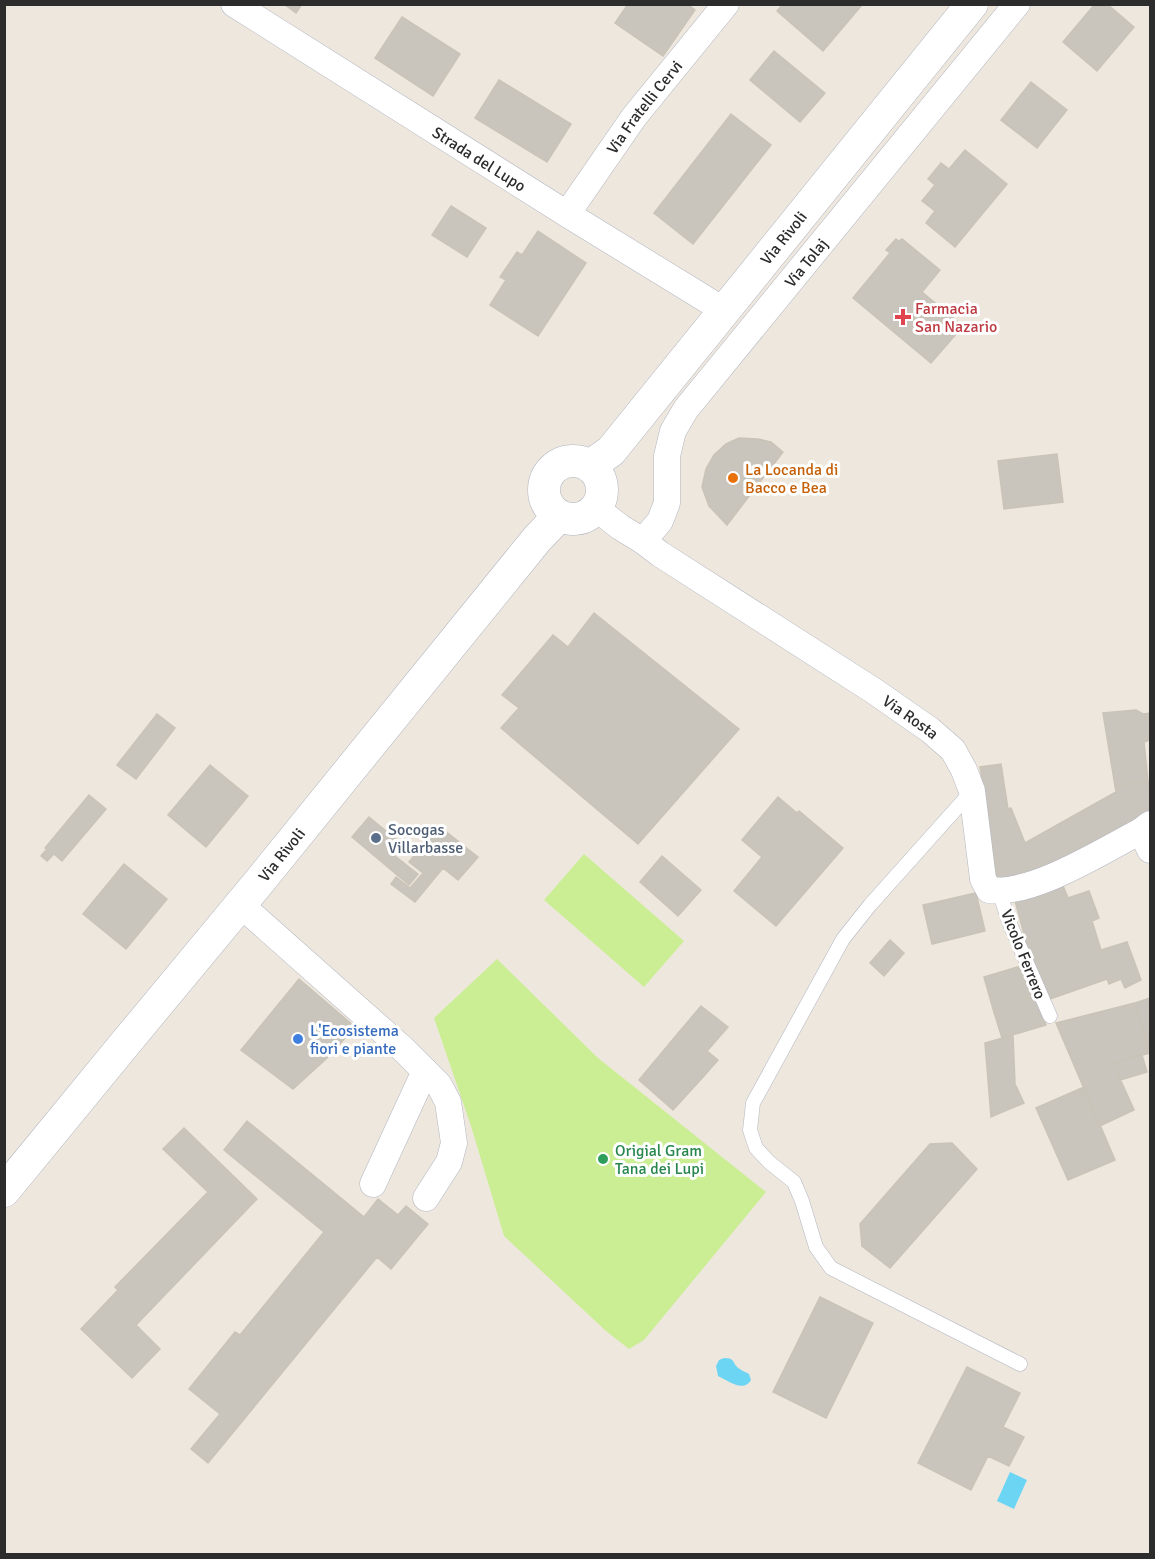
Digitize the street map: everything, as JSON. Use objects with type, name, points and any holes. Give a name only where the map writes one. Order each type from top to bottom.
[{"type":"street","name":"Strada del Lupo","points":[[234,4],[725,311]]},
{"type":"street","name":"Via Fratelli Cervi","points":[[567,214],[634,117],[726,4]]},
{"type":"street","name":"Via Rivoli","points":[[590,466],[611,451],[972,4]]},
{"type":"street","name":"Via Tolaj","points":[[643,540],[660,521],[667,503],[667,456],[673,431],[686,409],[1017,4]]},
{"type":"street","points":[[563,462],[581,462],[590,466],[601,481],[602,490],[596,507],[579,519],[569,519],[551,511],[543,492],[548,473],[563,462]]},
{"type":"street","name":"Via Rosta","points":[[596,507],[620,527],[643,540],[660,554],[864,685],[930,730],[953,750],[972,791],[983,879],[989,890],[999,891]]},
{"type":"street","name":"Via Rivoli","points":[[4,1191],[241,905],[537,539],[560,516]]},
{"type":"street","points":[[999,891],[1050,878],[1147,835]]},
{"type":"street","points":[[241,905],[403,1049],[439,1085],[448,1102],[454,1143],[448,1162],[426,1197]]},
{"type":"street","points":[[373,1184],[425,1071]]},
{"type":"lane","points":[[972,791],[870,905],[843,939],[753,1103],[750,1130],[756,1148],[794,1182],[816,1247],[831,1268],[1020,1364]]},
{"type":"lane","name":"Vicolo Ferrero","points":[[999,891],[1009,922],[1050,1016]]},
{"type":"green space","points":[[584,854],[684,941],[644,987],[544,900]]},
{"type":"green space","name":"Origial Gram Tana dei Lupi","points":[[497,959],[598,1058],[766,1192],[644,1340],[629,1349],[606,1331],[504,1236],[471,1126],[434,1018]]},
{"type":"water","points":[[731,1359],[738,1368],[749,1374],[751,1380],[748,1384],[736,1385],[718,1376],[716,1366],[719,1360]]},
{"type":"water","points":[[1010,1472],[1027,1480],[1014,1509],[997,1501]]},
{"type":"building","points":[[284,4],[302,4],[296,13]]},
{"type":"building","points":[[628,4],[687,4],[695,10],[663,56],[615,23]]},
{"type":"building","points":[[783,4],[859,4],[861,6],[823,51],[777,11]]},
{"type":"building","points":[[1095,4],[1107,4],[1134,27],[1097,71],[1063,42]]},
{"type":"building","points":[[402,17],[460,54],[433,96],[375,58]]},
{"type":"building","points":[[774,51],[825,93],[800,122],[750,80]]},
{"type":"building","points":[[499,80],[571,124],[547,162],[475,118]]},
{"type":"building","points":[[1031,82],[1067,110],[1037,148],[1001,120]]},
{"type":"building","points":[[731,114],[771,145],[693,244],[654,213]]},
{"type":"building","points":[[965,150],[1007,184],[955,247],[926,223],[935,211],[922,201],[935,185],[928,179],[941,163],[949,169]]},
{"type":"building","points":[[451,206],[486,228],[467,257],[432,235]]},
{"type":"building","points":[[538,231],[586,263],[538,336],[490,305],[506,280],[500,277],[517,252],[522,255]]},
{"type":"building","points":[[896,239],[899,241],[902,239],[940,270],[922,292],[963,326],[931,363],[853,298],[890,253],[886,250]]},
{"type":"building","name":"La Locanda di Bacco e Bea","points":[[739,438],[771,442],[783,452],[727,525],[709,506],[702,487],[706,469],[714,455],[726,444]]},
{"type":"building","points":[[1057,454],[1063,502],[1004,509],[998,461]]},
{"type":"building","points":[[594,613],[739,729],[638,844],[501,728],[519,708],[502,695],[553,635],[568,647]]},
{"type":"building","points":[[1136,710],[1143,714],[1150,713],[1150,740],[1144,742],[1148,781],[1115,786],[1103,713]]},
{"type":"building","points":[[157,714],[175,728],[136,779],[117,765]]},
{"type":"building","points":[[1001,764],[1008,809],[988,815],[980,767]]},
{"type":"building","points":[[210,765],[248,796],[206,847],[168,815]]},
{"type":"building","points":[[1148,781],[1150,815],[1040,875],[998,884],[988,815],[1011,808],[1025,843],[1116,792],[1115,786]]},
{"type":"building","points":[[89,795],[106,809],[62,861],[54,854],[47,861],[41,856],[47,849],[45,848]]},
{"type":"building","points":[[778,797],[797,813],[799,811],[843,848],[776,926],[734,891],[762,857],[742,840]]},
{"type":"building","points":[[369,817],[404,846],[395,856],[418,874],[409,885],[352,837]]},
{"type":"building","points":[[439,826],[478,857],[458,880],[443,868],[415,902],[391,884],[396,877],[410,888],[423,873],[409,862]]},
{"type":"building","points":[[662,856],[701,890],[678,916],[640,882]]},
{"type":"building","points":[[124,864],[167,899],[126,949],[83,914]]},
{"type":"building","points":[[1062,883],[1068,898],[1089,891],[1099,918],[1092,921],[1101,950],[1127,942],[1141,980],[1125,988],[1121,979],[1109,984],[1107,979],[1047,1000],[1036,979],[1014,897]]},
{"type":"building","points":[[976,893],[985,931],[932,944],[923,905]]},
{"type":"building","points":[[890,940],[904,953],[884,976],[870,963]]},
{"type":"building","points":[[1021,966],[1036,996],[993,1009],[984,977]]},
{"type":"building","name":"L'Ecosistema fiori e piante","points":[[299,979],[355,1027],[327,1058],[293,1089],[241,1050]]},
{"type":"building","points":[[1036,996],[1046,1025],[1002,1038],[993,1009]]},
{"type":"building","points":[[1150,998],[1150,1053],[1135,1003]]},
{"type":"building","points":[[1135,1003],[1150,1053],[1113,1063],[1134,1110],[1100,1126],[1056,1023]]},
{"type":"building","points":[[701,1006],[728,1027],[707,1051],[718,1060],[704,1076],[669,1044]]},
{"type":"building","points":[[1013,1035],[1015,1084],[1024,1103],[991,1117],[985,1043]]},
{"type":"building","points":[[669,1044],[704,1076],[673,1110],[639,1080]]},
{"type":"building","points":[[1142,1055],[1147,1072],[1120,1080],[1113,1063]]},
{"type":"building","points":[[1084,1087],[1115,1160],[1068,1180],[1036,1108]]},
{"type":"building","points":[[247,1121],[364,1217],[378,1199],[398,1215],[406,1206],[428,1224],[391,1269],[377,1257],[208,1463],[191,1449],[220,1414],[189,1389],[235,1332],[240,1335],[324,1232],[224,1150]]},
{"type":"building","points":[[184,1128],[257,1199],[136,1325],[160,1349],[132,1378],[81,1329],[118,1290],[115,1287],[208,1192],[163,1149]]},
{"type":"building","points":[[952,1143],[977,1169],[890,1268],[862,1246],[860,1224],[930,1144]]},
{"type":"building","points":[[820,1297],[873,1323],[826,1418],[773,1392]]},
{"type":"building","points":[[967,1367],[1020,1393],[1003,1427],[1024,1437],[1009,1466],[988,1456],[971,1490],[918,1463]]},
{"type":"place","name":"Farmacia San Nazario","points":[[903,317]]},
{"type":"place","name":"La Locanda di Bacco e Bea","points":[[733,478]]},
{"type":"place","name":"Socogas Villarbasse","points":[[376,838]]},
{"type":"place","name":"L'Ecosistema fiori e piante","points":[[298,1039]]},
{"type":"place","name":"Origial Gram Tana dei Lupi","points":[[603,1159]]}]
